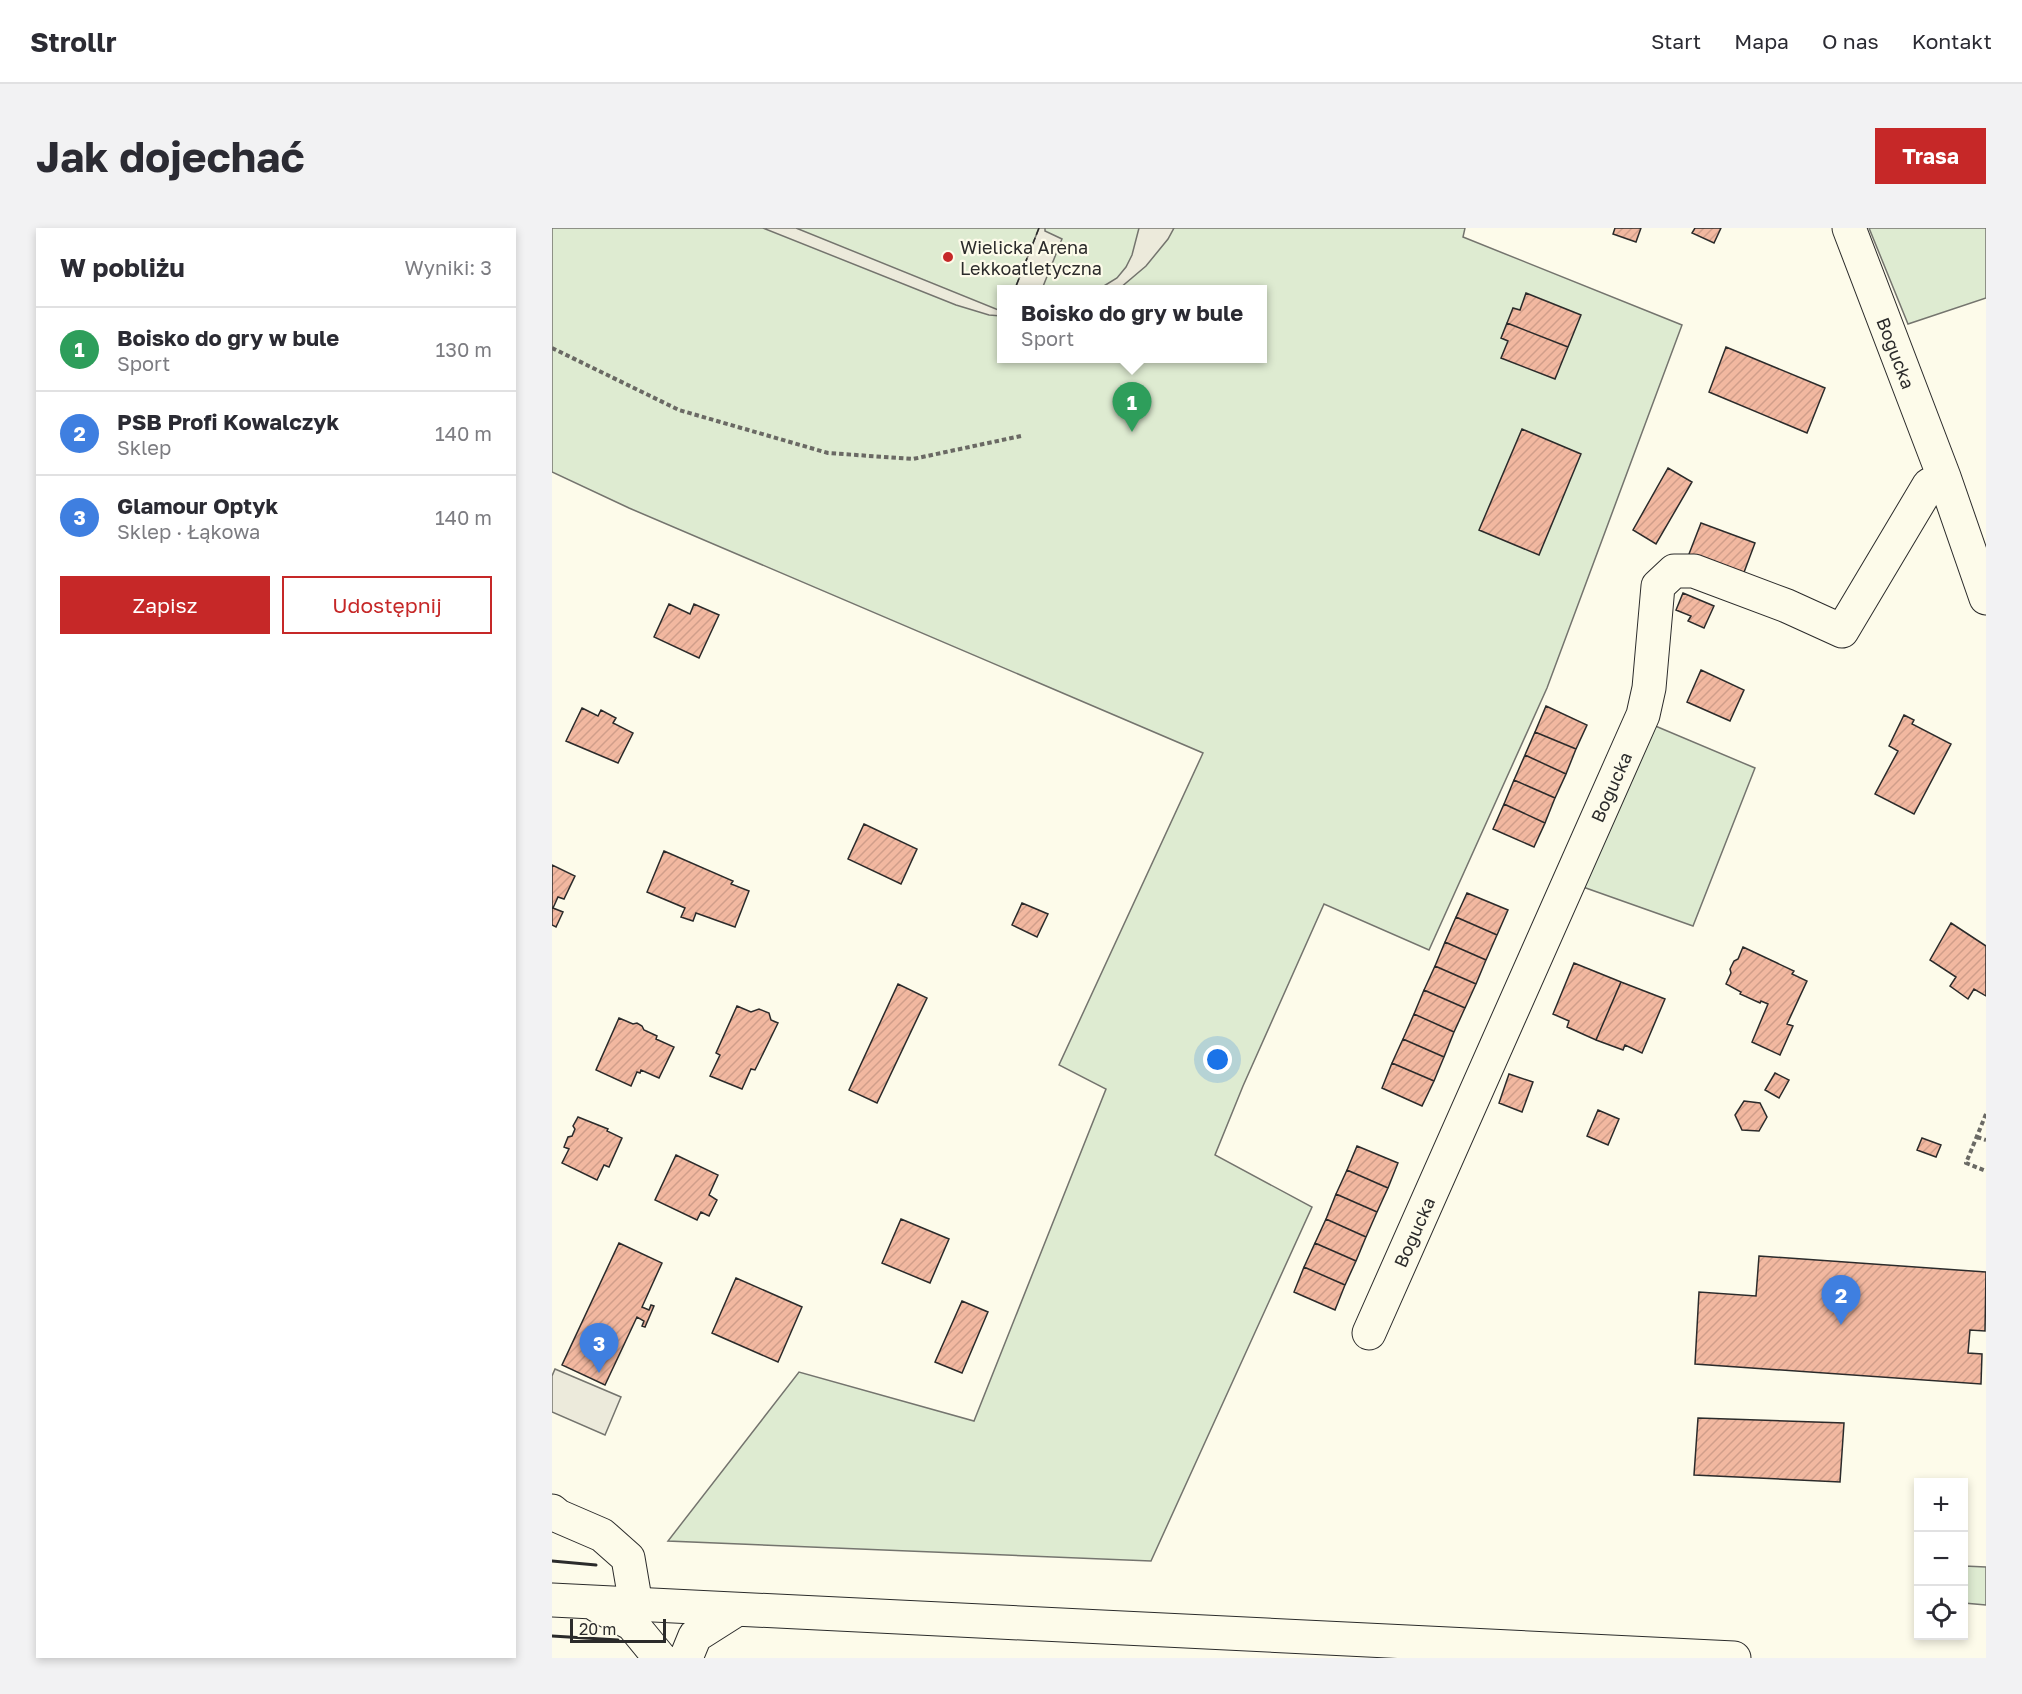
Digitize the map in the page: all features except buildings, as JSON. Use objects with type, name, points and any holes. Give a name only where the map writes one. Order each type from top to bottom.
[{"type":"street","name":"Bogucka","points":[[1850,228],[1944,477],[1986,598]]},
{"type":"street","name":"Bogucka","points":[[1369,1333],[1643,715],[1649,688],[1658,586],[1674,571],[1694,571],[1787,606],[1842,631],[1929,485],[1944,477]]},
{"type":"street","points":[[552,1511],[558,1516],[602,1535],[628,1558],[636,1605]]},
{"type":"street","points":[[552,1600],[1734,1658]]},
{"type":"street","points":[[591,1602],[632,1624],[660,1658]]},
{"type":"street","points":[[686,1658],[695,1636],[736,1610]]},
{"type":"path","points":[[552,348],[679,410],[828,453],[913,459],[1021,436]]},
{"type":"path","points":[[1986,1114],[1966,1163],[1986,1172]]},
{"type":"path","points":[[1977,1137],[1986,1140]]},
{"type":"green space","points":[[552,228],[1465,228],[1463,237],[1682,325],[1547,688],[1429,950],[1324,904],[1243,1086],[1215,1155],[1312,1207],[1151,1561],[668,1541],[799,1372],[974,1421],[1106,1089],[1059,1065],[1203,753],[629,508],[552,472]]},
{"type":"green space","points":[[1869,228],[1986,228],[1986,298],[1908,324]]},
{"type":"green space","points":[[1653,725],[1755,768],[1693,926],[1583,887]]},
{"type":"green space","points":[[1968,1566],[1986,1567],[1986,1605],[1968,1603]]},
{"type":"shaded area","points":[[763,228],[796,228],[997,309],[997,316],[956,305]]},
{"type":"shaded area","points":[[1039,228],[1045,228],[1045,231],[1062,239],[1044,285],[1017,285]]},
{"type":"shaded area","points":[[1139,228],[1174,228],[1146,266],[1124,285],[1106,285],[1117,278],[1132,255]]},
{"type":"shaded area","points":[[555,1369],[621,1397],[605,1435],[552,1412],[552,1376]]},
{"type":"fence","points":[[1016,285],[1039,228]]},
{"type":"wall","points":[[552,1561],[596,1565]]},
{"type":"wall","points":[[552,1636],[618,1640]]},
{"type":"place","name":"Wielicka Arena Lekkoatletyczna","points":[[948,257]]},
{"type":"place","name":"Boisko do gry w bule","points":[[1132,432]]},
{"type":"place","name":"PSB Profi Kowalczyk","points":[[1841,1325]]},
{"type":"place","name":"Glamour Optyk","points":[[599,1373]]}]
